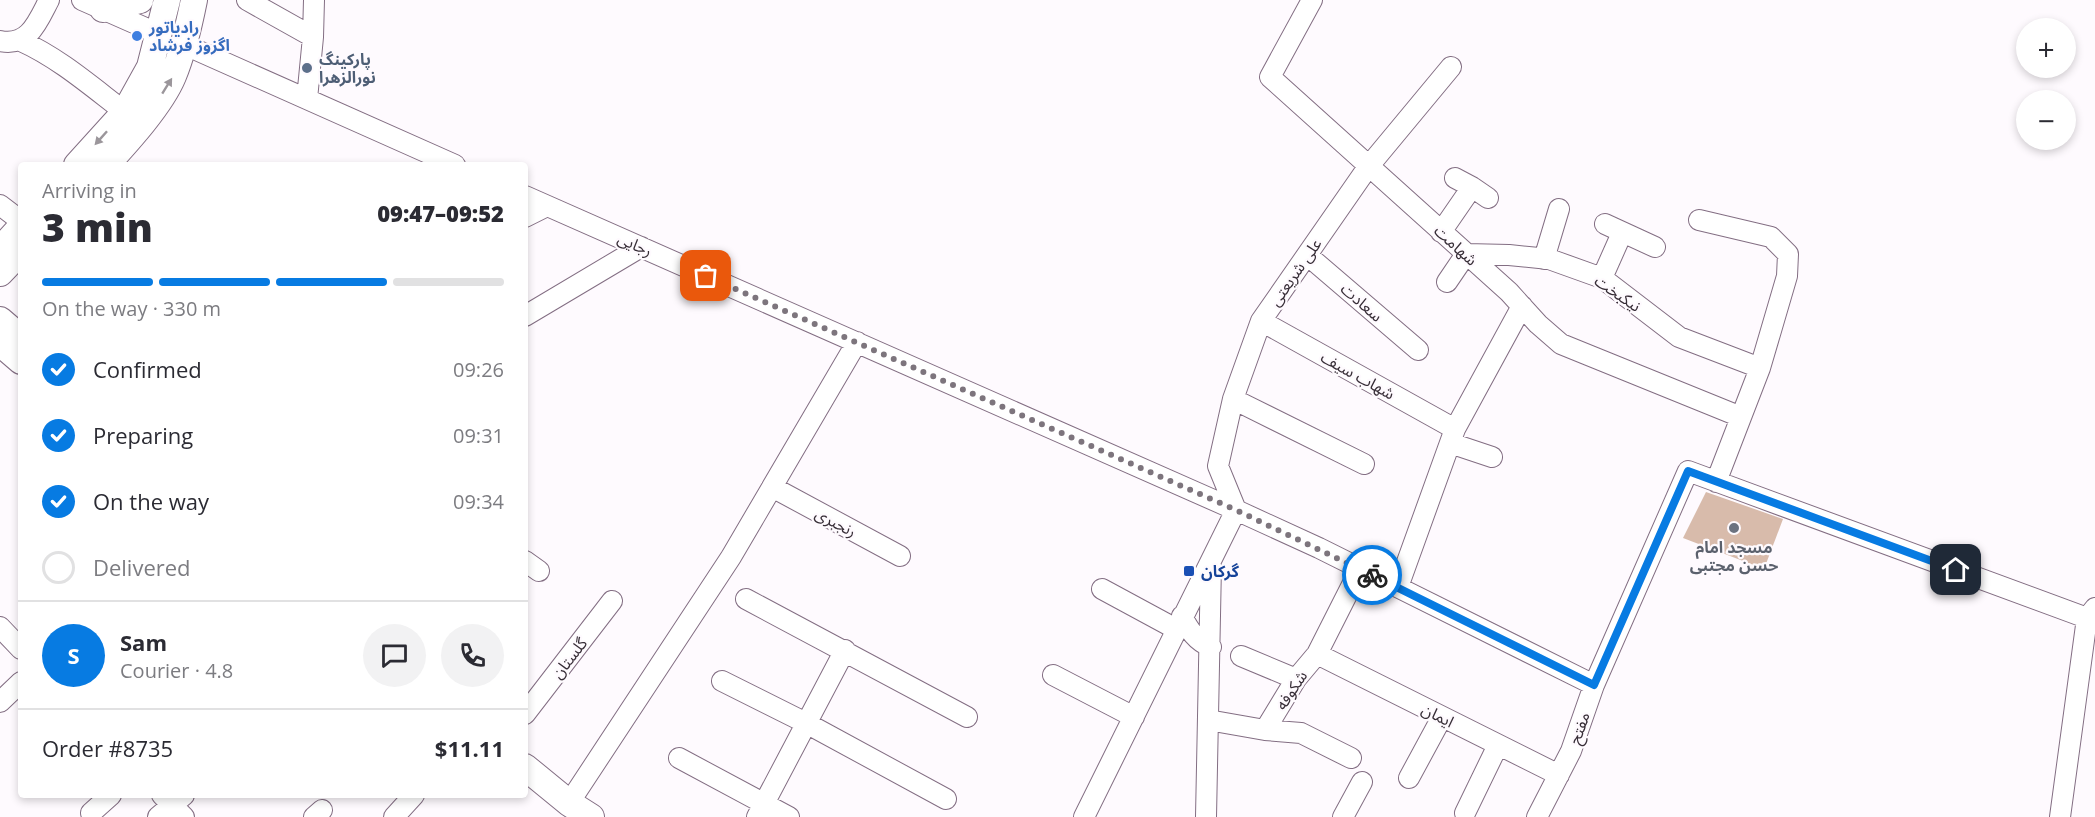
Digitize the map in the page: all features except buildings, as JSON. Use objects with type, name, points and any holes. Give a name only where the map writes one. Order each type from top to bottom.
[{"type":"main road","points":[[93,5],[140,0]]},
{"type":"main road","points":[[80,162],[125,112],[150,67],[167,0]]},
{"type":"main road","points":[[109,162],[146,119],[173,78],[194,0]]},
{"type":"main road","points":[[159,34],[183,44]]},
{"type":"main road","points":[[0,250],[18,230]]},
{"type":"main road","points":[[0,273],[18,254]]},
{"type":"main road","points":[[0,320],[18,335]]},
{"type":"main road","points":[[0,343],[18,358]]},
{"type":"main road","points":[[528,770],[565,810]]},
{"type":"main road","points":[[528,789],[565,810],[591,817]]},
{"type":"street","points":[[21,41],[34,29],[49,0]]},
{"type":"street","points":[[247,0],[313,37]]},
{"type":"street","points":[[307,99],[314,0]]},
{"type":"street","name":"شهامت","points":[[1312,0],[1270,77],[1509,292],[1538,324],[1561,344],[1741,417]]},
{"type":"street","points":[[93,5],[159,34]]},
{"type":"street","points":[[0,41],[21,41],[35,47],[125,112]]},
{"type":"street","points":[[183,44],[448,162]]},
{"type":"street","name":"علی شریعتی","points":[[1236,510],[1218,466],[1233,399],[1261,321],[1368,166],[1451,67]]},
{"type":"street","points":[[1442,232],[1463,183],[1488,198]]},
{"type":"street","name":"رجایی","points":[[528,197],[1236,510],[1398,587],[1594,685]]},
{"type":"street","points":[[0,205],[18,219]]},
{"type":"street","points":[[528,216],[547,206]]},
{"type":"street","points":[[1544,259],[1558,208]]},
{"type":"street","points":[[1699,220],[1771,237],[1788,254],[1787,276],[1760,368],[1716,482],[2092,616],[2060,817]]},
{"type":"street","points":[[1602,278],[1614,228],[1654,247]]},
{"type":"street","points":[[528,314],[642,248]]},
{"type":"street","points":[[1447,282],[1466,254]]},
{"type":"street","name":"نیکبخت","points":[[1466,254],[1544,259],[1602,278],[1679,337],[1760,368]]},
{"type":"street","name":"سعادت","points":[[1307,255],[1418,350]]},
{"type":"street","points":[[1398,587],[1453,436],[1522,306]]},
{"type":"street","name":"شهاب سیف","points":[[1261,321],[1492,457]]},
{"type":"street","points":[[565,810],[731,557],[857,342]]},
{"type":"street","points":[[1233,399],[1364,464]]},
{"type":"street","name":"مفتح","points":[[1537,817],[1571,751],[1594,685],[1688,471],[1716,482]]},
{"type":"street","name":"رنجبری","points":[[772,487],[900,556]]},
{"type":"street","points":[[1084,817],[1236,510]]},
{"type":"street","points":[[1206,817],[1211,561]]},
{"type":"street","name":"شکوفه","points":[[1351,758],[1301,733],[1265,730],[1296,679],[1317,654],[1360,569]]},
{"type":"street","points":[[1102,589],[1179,622],[1202,643],[1211,647]]},
{"type":"street","points":[[746,599],[967,717]]},
{"type":"street","name":"گلستان","points":[[528,710],[612,602]]},
{"type":"street","points":[[0,627],[18,646]]},
{"type":"street","points":[[760,810],[845,650]]},
{"type":"street","name":"ایمان","points":[[1317,654],[1559,775]]},
{"type":"street","points":[[1241,656],[1296,679]]},
{"type":"street","points":[[1053,675],[1134,717]]},
{"type":"street","points":[[722,681],[806,723],[945,799]]},
{"type":"street","points":[[0,702],[18,685]]},
{"type":"street","points":[[1409,778],[1442,717]]},
{"type":"street","points":[[1208,720],[1265,730]]},
{"type":"street","points":[[1465,813],[1498,745]]},
{"type":"street","points":[[679,758],[760,810],[789,817]]},
{"type":"street","points":[[1343,817],[1362,782]]},
{"type":"street","points":[[91,813],[108,798]]},
{"type":"street","points":[[394,817],[411,798]]},
{"type":"way so far","points":[[706,276],[1236,510],[1372,575]]},
{"type":"place","name":"رادیاتور اگزوز فرشاد","points":[[137,36]]},
{"type":"place","name":"پارکینگ نورالزهرا","points":[[307,68]]},
{"type":"place","name":"مسجد امام حسن مجتبی","points":[[1734,528]]},
{"type":"place","name":"گرکان","points":[[1189,571]]},
{"type":"route","points":[[1372,575],[1594,685],[1688,471],[1956,570]]}]
